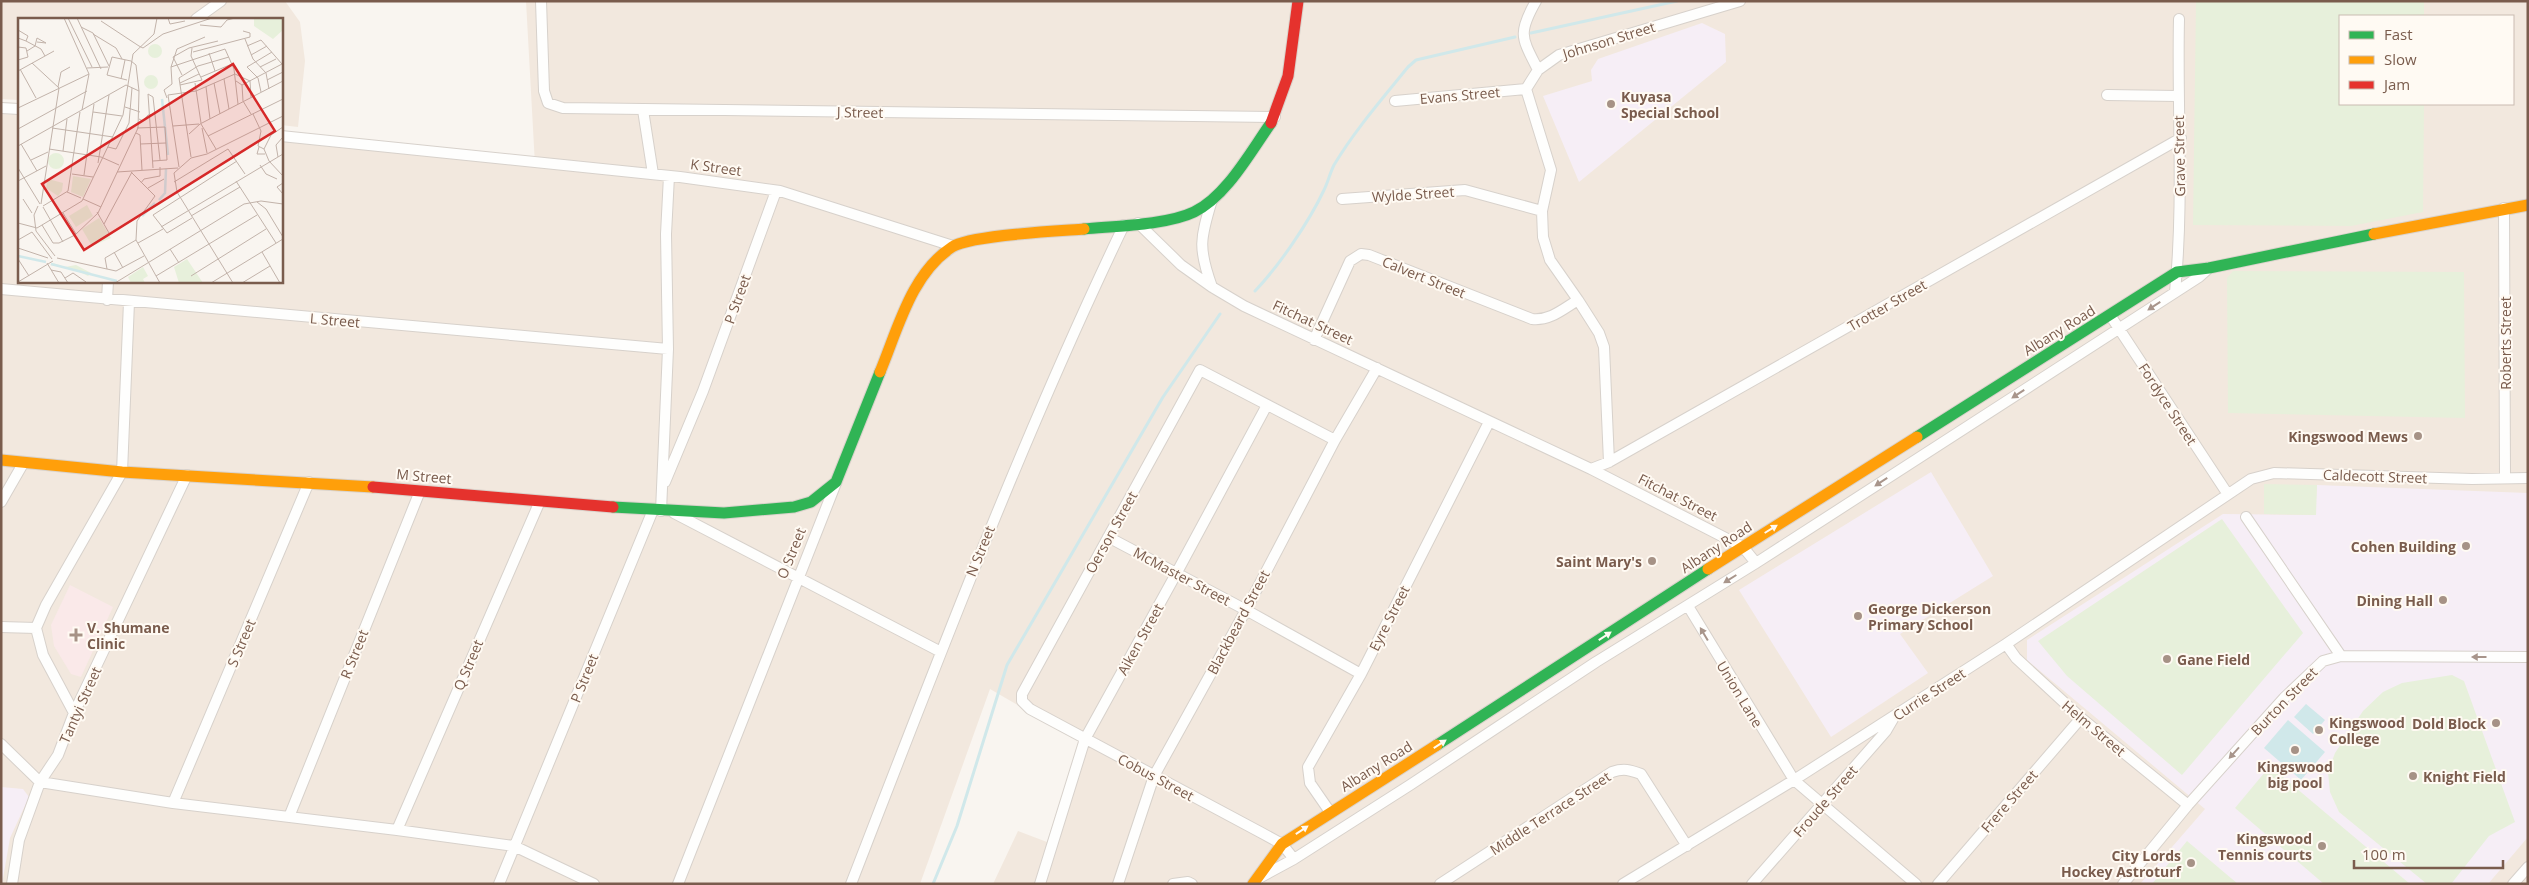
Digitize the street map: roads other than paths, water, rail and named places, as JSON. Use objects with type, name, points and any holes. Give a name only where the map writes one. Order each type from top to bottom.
[{"type":"street","points":[[197,18],[220,1]]},
{"type":"street","name":"J Street","points":[[541,1],[544,91],[548,102],[563,108],[1275,117]]},
{"type":"street","points":[[953,246],[980,239],[1138,223],[1194,212],[1212,200],[1237,172],[1275,117],[1288,76],[1298,1]]},
{"type":"street","points":[[1536,1],[1525,20],[1523,30],[1525,43],[1538,70]]},
{"type":"street","name":"Johnson Street","points":[[1526,89],[1538,70],[1559,55],[1740,1]]},
{"type":"street","name":"Grave Street","points":[[2175,292],[2181,138],[2177,96],[2179,19]]},
{"type":"street","points":[[1526,89],[1551,170],[1542,211],[1544,237],[1550,260],[1599,333],[1604,347],[1609,462]]},
{"type":"street","name":"Evans Street","points":[[1395,101],[1526,89]]},
{"type":"street","points":[[2107,95],[2177,96]]},
{"type":"street","points":[[1,108],[18,110]]},
{"type":"street","points":[[643,110],[653,174]]},
{"type":"street","name":"K Street","points":[[282,136],[653,174],[776,190],[953,246]]},
{"type":"street","name":"Trotter Street","points":[[1591,469],[1609,462],[2181,138]]},
{"type":"street","name":"P Street","points":[[499,884],[662,511],[668,349],[666,234],[669,176]]},
{"type":"street","name":"P Street","points":[[662,490],[703,392],[776,190]]},
{"type":"street","name":"Wylde Street","points":[[1342,199],[1465,190],[1542,211]]},
{"type":"street","points":[[1212,200],[1201,234],[1202,260],[1212,287]]},
{"type":"street","name":"Albany Road","points":[[1255,881],[1282,844],[1330,812],[2177,272],[2209,268],[2504,208],[2528,205]]},
{"type":"street","name":"Roberts Street","points":[[2504,208],[2505,478]]},
{"type":"street","name":"Fitchat Street","points":[[1138,223],[1181,265],[1212,287],[1314,340],[1591,469],[1743,547],[1756,563]]},
{"type":"street","name":"N Street","points":[[851,884],[991,524],[1086,305],[1124,225]]},
{"type":"street","name":"O Street","points":[[678,884],[797,578],[911,296],[931,265],[953,246]]},
{"type":"street","name":"Calvert Street","points":[[1314,340],[1350,261],[1361,254],[1369,255],[1532,319],[1542,320],[1550,318],[1578,300]]},
{"type":"street","name":"Albany Road","points":[[1255,881],[1294,859],[1596,662],[1756,563],[2175,292],[2209,268]]},
{"type":"street","points":[[107,300],[108,282]]},
{"type":"street","name":"L Street","points":[[1,289],[668,349]]},
{"type":"street","points":[[74,713],[43,655],[36,628],[46,605],[122,472],[129,302]]},
{"type":"street","name":"Fordyce Street","points":[[2110,315],[2227,493]]},
{"type":"street","name":"Blackbeard Street","points":[[1118,884],[1154,776],[1246,610],[1335,440],[1377,368]]},
{"type":"street","name":"Oerson Street","points":[[1022,694],[1200,370],[1267,405]]},
{"type":"street","points":[[1267,405],[1335,440]]},
{"type":"street","name":"Aiken Street","points":[[1044,882],[1055,830],[1084,739],[1267,405]]},
{"type":"street","name":"Eyre Street","points":[[1330,812],[1310,783],[1308,768],[1361,674],[1489,422]]},
{"type":"street","points":[[1933,428],[1944,442]]},
{"type":"street","name":"M Street","points":[[1,460],[122,472],[310,482],[662,511],[763,511],[794,507],[811,502],[836,482]]},
{"type":"street","points":[[1,502],[24,462]]},
{"type":"street","name":"Caldecott Street","points":[[2227,493],[2251,479],[2274,473],[2472,479],[2528,478]]},
{"type":"street","name":"Tantyi Street","points":[[12,884],[19,840],[40,782],[58,755],[74,713],[186,475]]},
{"type":"street","name":"S Street","points":[[173,803],[310,482]]},
{"type":"street","points":[[1841,486],[1852,500]]},
{"type":"street","name":"R Street","points":[[289,817],[420,491]]},
{"type":"street","name":"Currie Street","points":[[1623,884],[1794,780],[2006,644],[2227,493]]},
{"type":"street","name":"Q Street","points":[[397,830],[540,501]]},
{"type":"street","points":[[662,511],[940,652]]},
{"type":"street","points":[[2246,518],[2341,656]]},
{"type":"street","name":"McMaster Street","points":[[1108,537],[1246,610],[1361,674]]},
{"type":"street","name":"Union Lane","points":[[1688,606],[1794,780],[1822,806],[1916,884]]},
{"type":"street","points":[[1,627],[36,628]]},
{"type":"street","name":"Helm Street","points":[[2006,644],[2016,658],[2081,718],[2188,805]]},
{"type":"street","points":[[1587,648],[1596,662]]},
{"type":"street","name":"Burton Street","points":[[2123,884],[2188,805],[2284,698],[2323,661],[2341,656],[2528,657]]},
{"type":"street","name":"Cobus Street","points":[[1022,694],[1022,701],[1030,709],[1282,844],[1294,859]]},
{"type":"street","name":"Froude Street","points":[[1752,884],[1886,731],[1894,716]]},
{"type":"street","name":"Frere Street","points":[[1938,884],[2081,718]]},
{"type":"street","points":[[1,744],[40,782],[173,803],[514,846],[594,884]]},
{"type":"street","points":[[1400,769],[1410,785]]},
{"type":"street","name":"Middle Terrace Street","points":[[1440,884],[1612,772],[1620,769],[1628,769],[1641,774],[1687,846]]},
{"type":"street","points":[[2513,884],[2528,866]]},
{"type":"street","points":[[1173,884],[1188,882],[1192,884]]},
{"type":"water","points":[[2306,704],[2325,720],[2313,734],[2294,717]]},
{"type":"water","name":"Kingswood big pool","points":[[2288,720],[2325,752],[2301,780],[2264,748]]},
{"type":"waterway","points":[[1531,33],[1677,1]]},
{"type":"waterway","points":[[1255,291],[1274,269],[1302,229],[1318,203],[1334,165],[1351,139],[1408,67],[1416,60],[1515,37]]},
{"type":"waterway","points":[[933,884],[957,826],[1007,665],[1163,397],[1220,314]]},
{"type":"place","name":"Kuyasa Special School","points":[[1611,104]]},
{"type":"place","name":"Kingswood Mews","points":[[2418,436]]},
{"type":"place","name":"Cohen Building","points":[[2466,546]]},
{"type":"place","name":"Saint Mary's","points":[[1652,561]]},
{"type":"place","name":"Dining Hall","points":[[2443,600]]},
{"type":"place","name":"George Dickerson Primary School","points":[[1858,616]]},
{"type":"place","name":"V. Shumane Clinic","points":[[76,635]]},
{"type":"place","name":"Gane Field","points":[[2167,659]]},
{"type":"place","name":"Dold Block","points":[[2496,723]]},
{"type":"place","name":"Kingswood College","points":[[2319,730]]},
{"type":"place","name":"Kingswood big pool","points":[[2295,750]]},
{"type":"place","name":"Knight Field","points":[[2413,776]]},
{"type":"place","name":"Kingswood Tennis courts","points":[[2322,846]]},
{"type":"place","name":"City Lords Hockey Astroturf","points":[[2191,863]]}]
